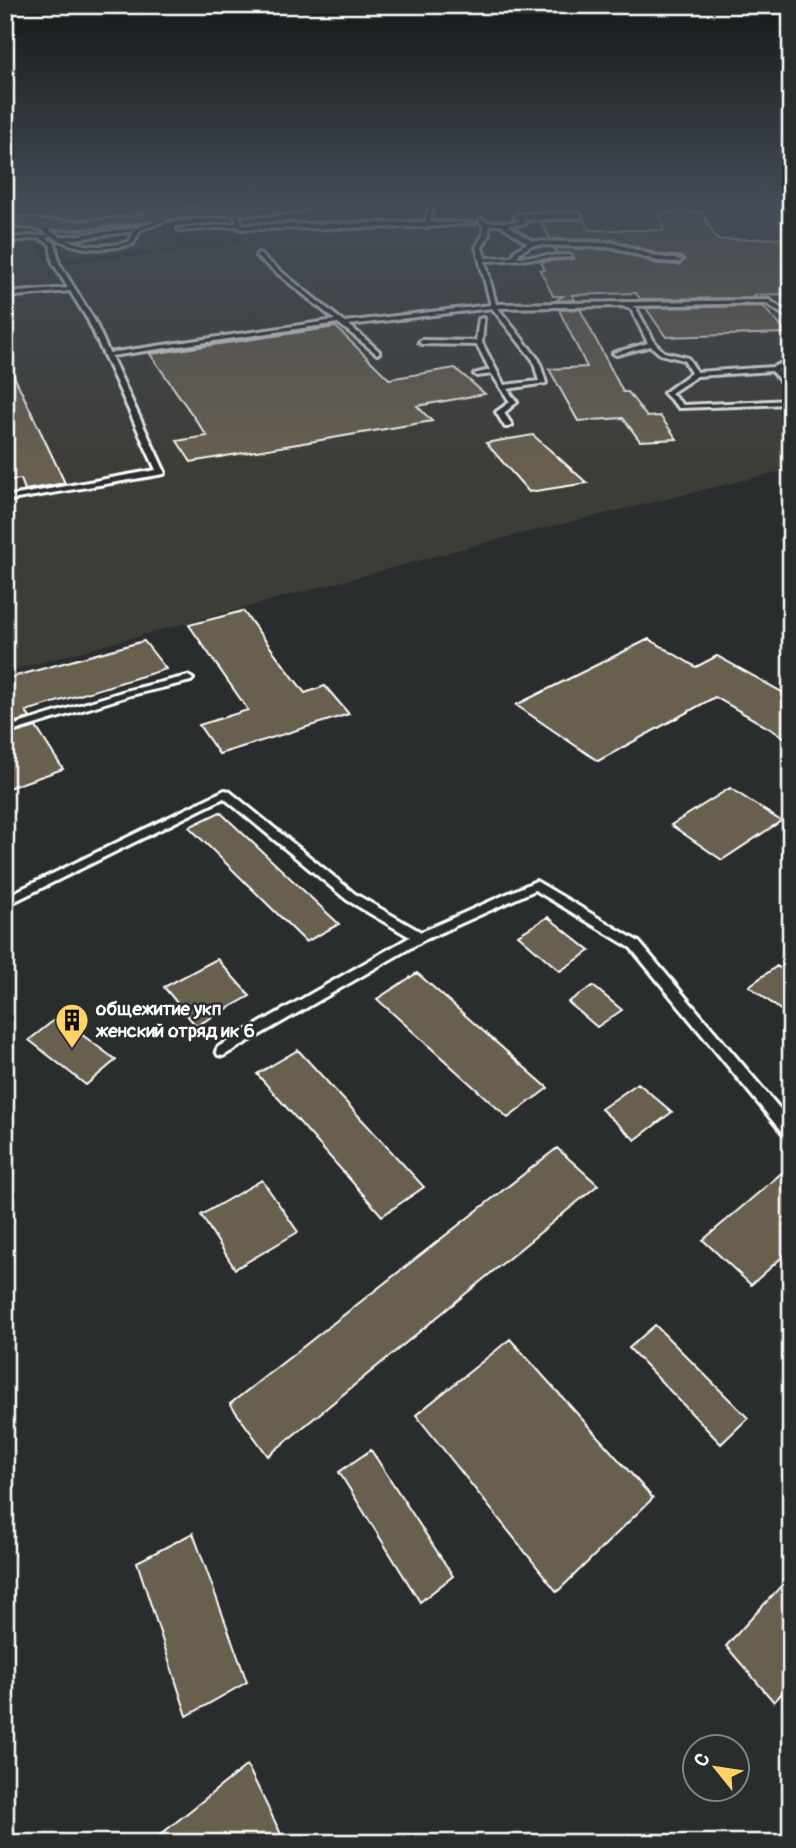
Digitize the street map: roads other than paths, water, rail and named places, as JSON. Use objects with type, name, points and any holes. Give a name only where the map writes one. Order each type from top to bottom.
[{"type":"lane","points":[[5,295],[24,293]]},
{"type":"lane","points":[[5,499],[161,472],[91,320],[74,293]]},
{"type":"lane","points":[[306,293],[377,352]]},
{"type":"lane","points":[[490,293],[494,306],[536,360],[543,383],[502,387]]},
{"type":"lane","points":[[108,355],[342,322],[494,306],[767,301],[791,318]]},
{"type":"lane","points":[[622,304],[633,308],[652,344],[663,353],[686,359],[695,374]]},
{"type":"lane","points":[[482,319],[479,343],[502,387],[514,402],[500,412],[508,425]]},
{"type":"lane","points":[[422,342],[479,343]]},
{"type":"lane","points":[[615,353],[652,344]]},
{"type":"lane","points":[[791,361],[774,369],[695,374],[667,393],[681,407],[791,402]]},
{"type":"lane","points":[[774,369],[791,392]]},
{"type":"lane","points":[[477,374],[494,372]]},
{"type":"lane","points":[[5,731],[128,693],[188,678]]},
{"type":"lane","points":[[5,902],[225,793],[352,897],[420,937]]},
{"type":"lane","points":[[223,1051],[420,937],[536,885],[635,945],[791,1133]]},
{"type":"place","name":"общежитие укп женский отряд ик 6","points":[[72,1050]]}]
